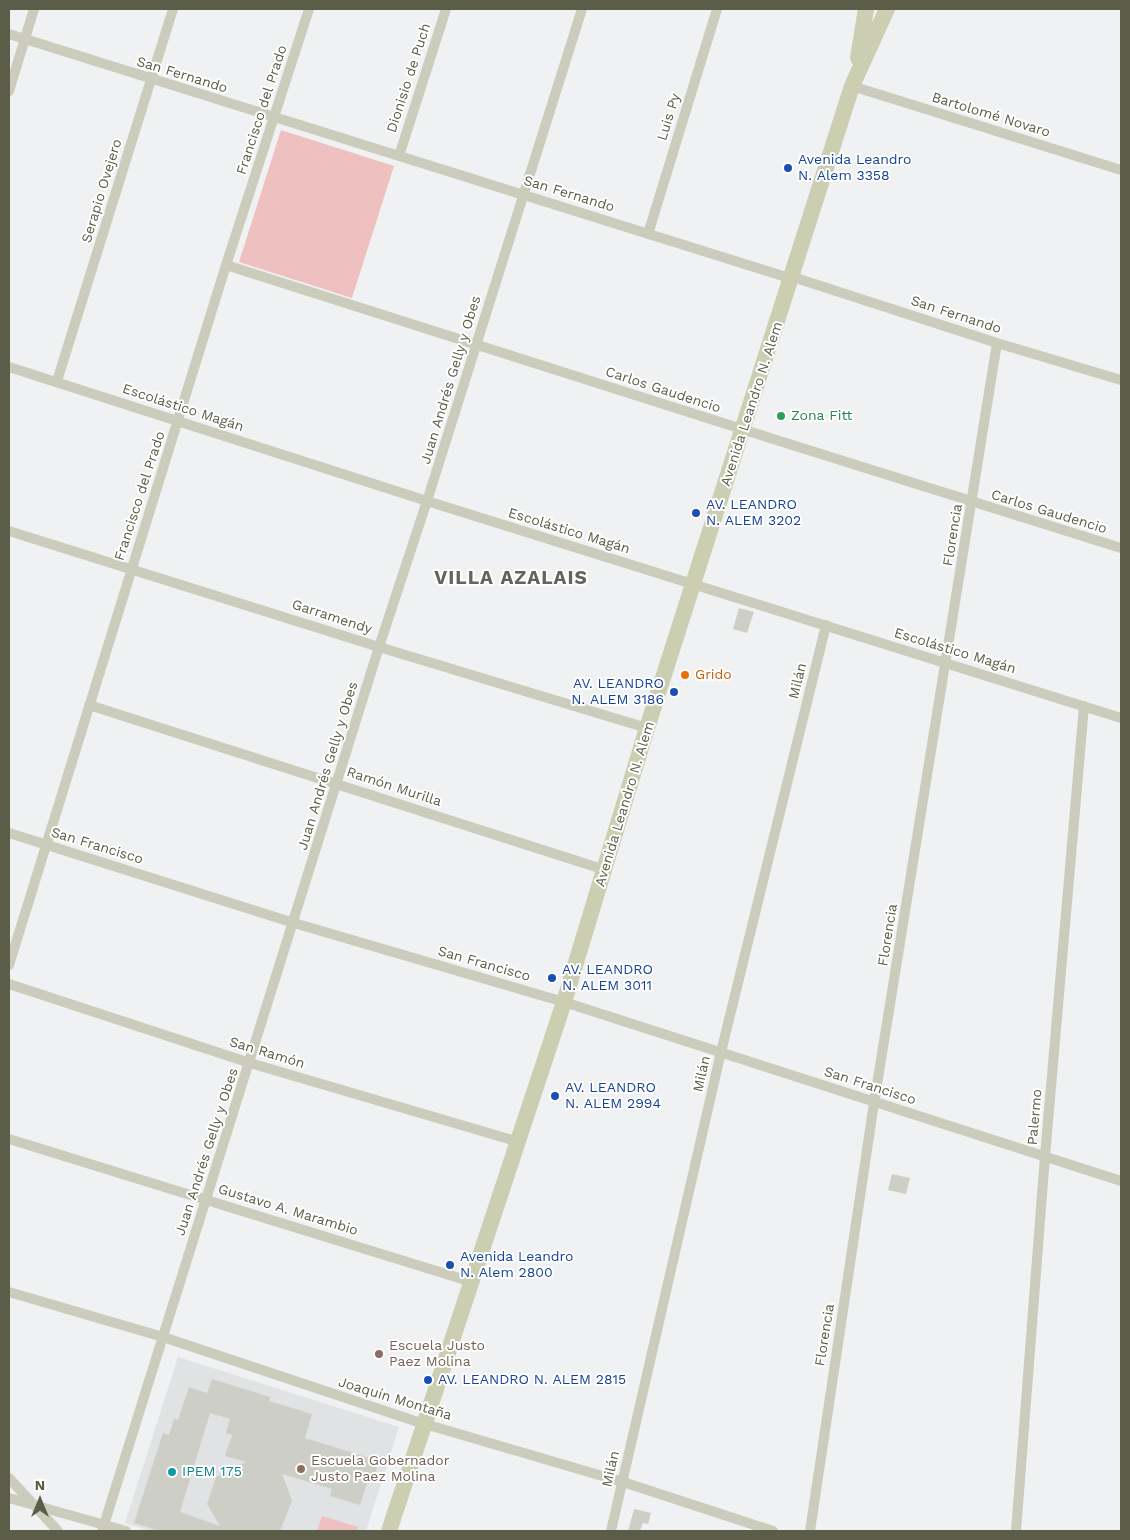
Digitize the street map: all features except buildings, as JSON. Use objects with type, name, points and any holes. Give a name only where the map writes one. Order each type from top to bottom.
[{"type":"main road","name":"Avenida Leandro N. Alem","points":[[854,81],[866,9]]},
{"type":"main road","name":"Avenida Leandro N. Alem","points":[[390,1531],[564,1002],[647,728],[854,81],[887,9]]},
{"type":"street","points":[[9,91],[34,9]]},
{"type":"street","name":"Serapio Ovejero","points":[[57,382],[173,9]]},
{"type":"street","name":"Francisco del Prado","points":[[9,964],[226,265],[309,9]]},
{"type":"street","name":"Dionisio de Puch","points":[[399,156],[446,9]]},
{"type":"street","name":"Juan Andrés Gelly y Obes","points":[[103,1528],[379,647],[582,9]]},
{"type":"street","name":"Luis Py","points":[[648,234],[717,9]]},
{"type":"street","name":"San Fernando","points":[[9,34],[997,343],[1121,380]]},
{"type":"street","name":"Bartolomé Novaro","points":[[854,81],[1121,170]]},
{"type":"street","name":"Carlos Gaudencio","points":[[226,265],[743,431],[1121,548]]},
{"type":"street","name":"Florencia","points":[[810,1531],[874,1103],[973,502],[997,343]]},
{"type":"street","name":"Escolástico Magán","points":[[9,367],[427,501],[1121,718]]},
{"type":"street","name":"Garramendy","points":[[9,531],[379,647],[647,728]]},
{"type":"street","name":"Milán","points":[[611,1531],[721,1052],[826,625]]},
{"type":"street","name":"Ramón Murilla","points":[[89,705],[596,867],[605,868]]},
{"type":"street","name":"Palermo","points":[[1016,1531],[1045,1156],[1084,706]]},
{"type":"street","name":"San Francisco","points":[[9,833],[294,923],[564,1002],[1121,1181]]},
{"type":"street","name":"San Ramón","points":[[9,984],[250,1063],[519,1142]]},
{"type":"street","name":"Gustavo A. Marambio","points":[[9,1139],[472,1282]]},
{"type":"street","name":"Joaquín Montaña","points":[[9,1292],[163,1337],[418,1422],[622,1482],[773,1531]]},
{"type":"street","points":[[9,1478],[58,1531]]},
{"type":"street","points":[[9,1498],[103,1528],[126,1531]]},
{"type":"shaded area","points":[[281,130],[394,166],[352,298],[239,262]]},
{"type":"shaded area","name":"Escuela Gobernador Justo Paez Molina","points":[[178,1357],[399,1427],[366,1531],[150,1531],[125,1523]]},
{"type":"shaded area","points":[[322,1516],[358,1527],[356,1531],[317,1531]]},
{"type":"place","name":"Avenida Leandro N. Alem 3358","points":[[788,168]]},
{"type":"place","name":"Zona Fitt","points":[[781,416]]},
{"type":"place","name":"AV. LEANDRO N. ALEM 3202","points":[[696,513]]},
{"type":"place","name":"Grido","points":[[685,675]]},
{"type":"place","name":"AV. LEANDRO N. ALEM 3186","points":[[674,692]]},
{"type":"place","name":"AV. LEANDRO N. ALEM 3011","points":[[552,978]]},
{"type":"place","name":"AV. LEANDRO N. ALEM 2994","points":[[555,1096]]},
{"type":"place","name":"Avenida Leandro N. Alem 2800","points":[[450,1265]]},
{"type":"place","name":"Escuela Justo Paez Molina","points":[[379,1354]]},
{"type":"place","name":"AV. LEANDRO N. ALEM 2815","points":[[428,1380]]},
{"type":"place","name":"Escuela Gobernador Justo Paez Molina","points":[[301,1469]]},
{"type":"place","name":"IPEM 175","points":[[172,1472]]},
{"type":"district","name":"VILLA AZALAIS","points":[[511,578]]}]
